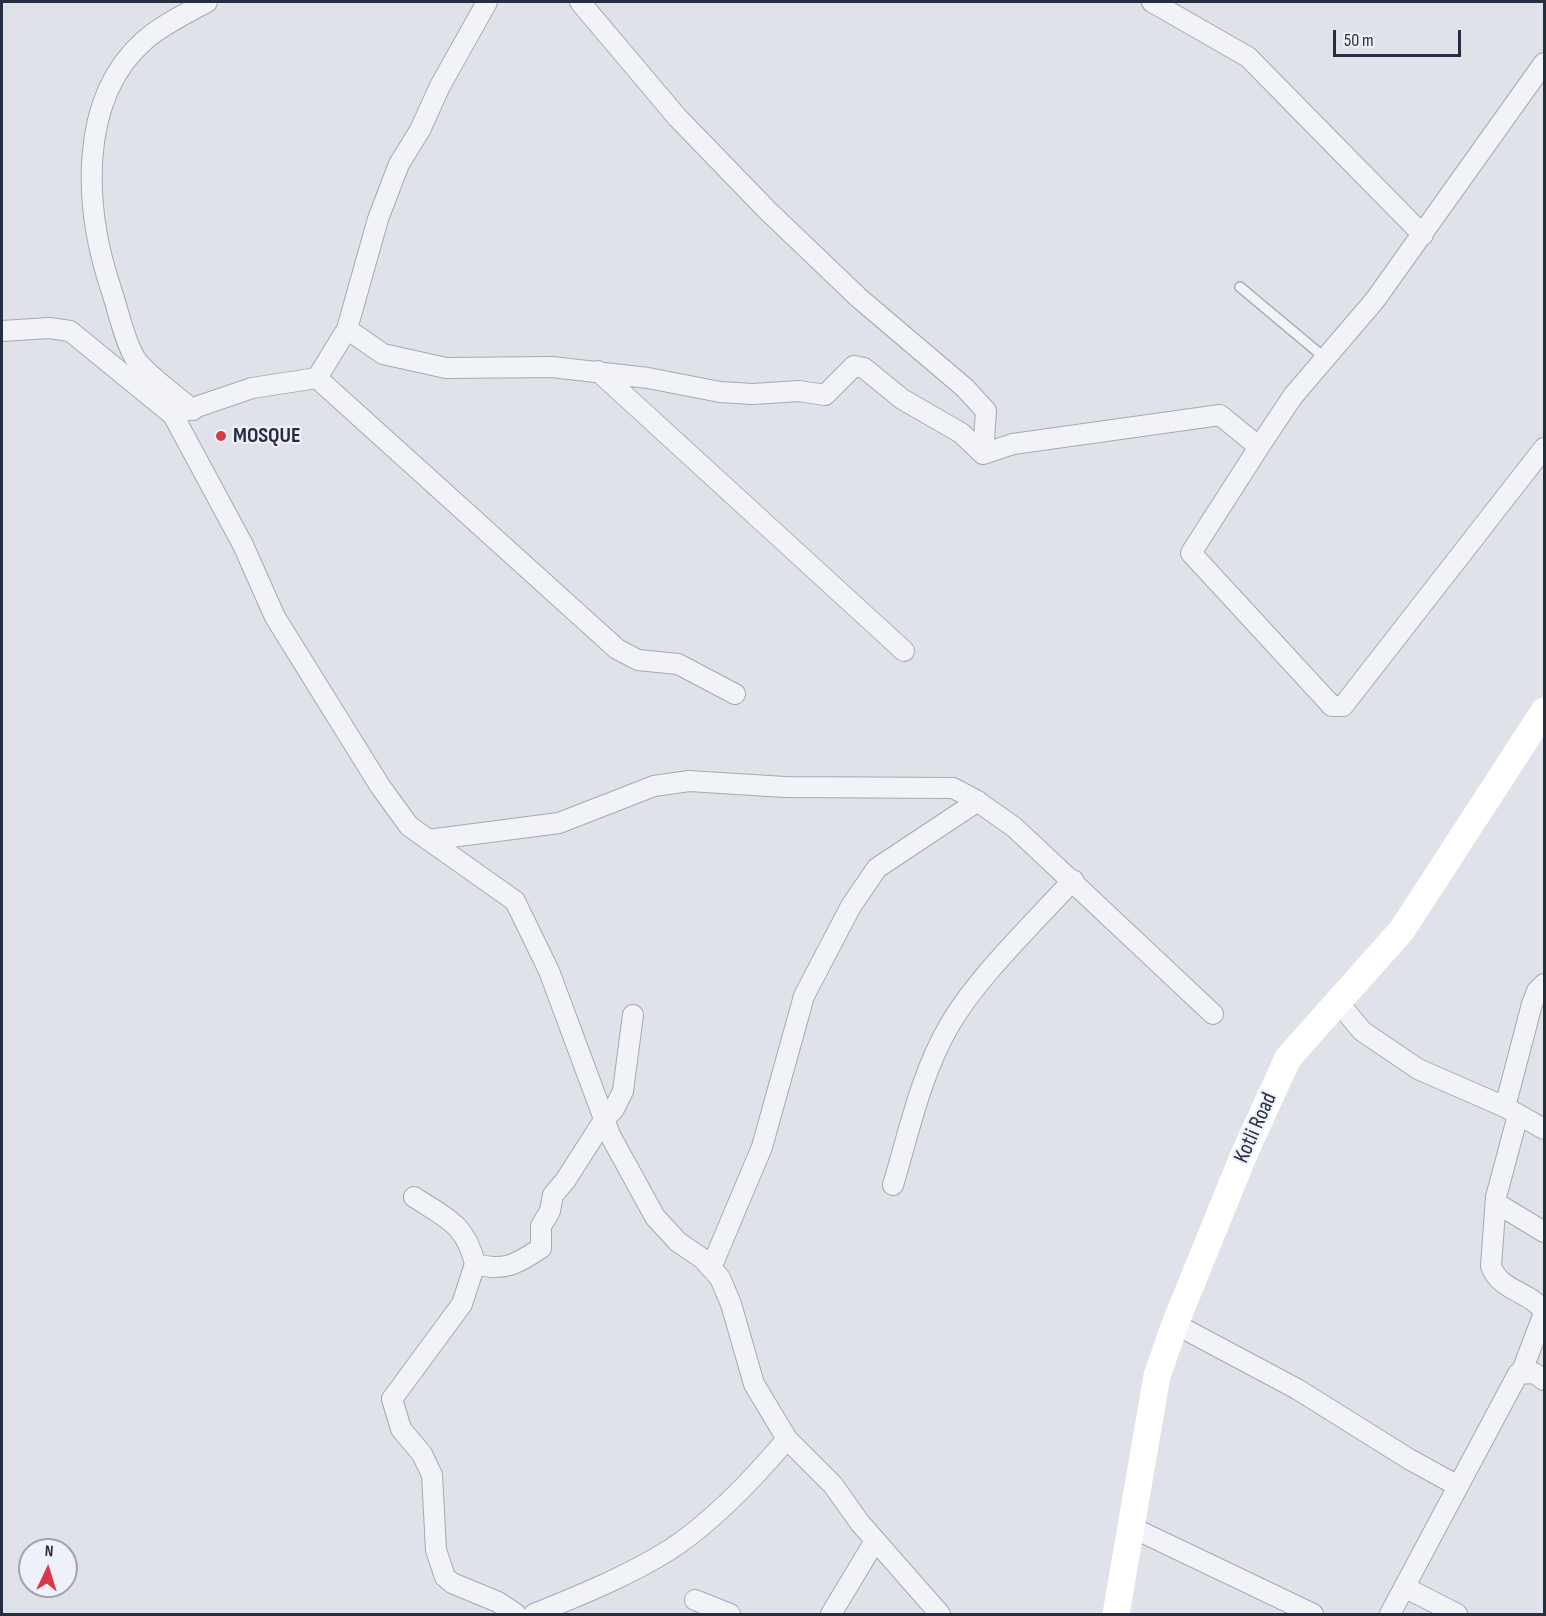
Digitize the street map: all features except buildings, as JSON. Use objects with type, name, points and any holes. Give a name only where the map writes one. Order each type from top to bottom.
[{"type":"main road","name":"Kotli Road","points":[[1116,1614],[1158,1376],[1175,1324],[1245,1152],[1288,1058],[1402,930],[1545,711]]},
{"type":"street","points":[[193,410],[135,359],[103,266],[96,236],[90,179],[91,148],[107,96],[120,69],[143,41],[207,2]]},
{"type":"street","points":[[173,415],[252,388],[317,378],[347,329],[378,219],[399,164],[420,130],[440,86],[487,2]]},
{"type":"street","points":[[580,2],[677,117],[768,211],[859,298],[964,388],[986,411],[983,454]]},
{"type":"street","points":[[1152,2],[1248,57],[1423,235]]},
{"type":"street","points":[[1545,63],[1375,300],[1293,396],[1191,553],[1332,705],[1342,706],[1545,448]]},
{"type":"street","points":[[2,332],[49,328],[70,331],[173,415],[243,545],[281,627],[380,786],[409,826],[515,901],[549,971],[604,1120],[655,1216],[678,1242],[720,1278],[731,1304],[754,1384],[787,1439],[833,1485],[875,1541],[940,1614]]},
{"type":"street","points":[[347,329],[383,354],[446,368],[552,367],[598,371],[720,392],[753,394],[799,391],[825,395],[854,366],[864,368],[902,399],[961,433],[983,454]]},
{"type":"street","points":[[598,371],[904,651]]},
{"type":"street","points":[[317,378],[622,652],[638,660],[678,664],[735,694]]},
{"type":"street","points":[[983,454],[1013,444],[1220,415],[1259,447]]},
{"type":"street","points":[[428,840],[559,823],[654,786],[689,781],[785,787],[953,788],[978,801],[1014,827],[1214,1014]]},
{"type":"street","points":[[711,1268],[762,1146],[804,996],[850,906],[878,868],[978,801]]},
{"type":"street","points":[[893,1185],[933,1058],[949,1026],[983,980],[1072,880]]},
{"type":"street","points":[[1390,1614],[1518,1374],[1522,1371],[1545,1313],[1540,1305],[1508,1287],[1495,1275],[1491,1254],[1496,1203],[1532,1004],[1537,992],[1545,984]]},
{"type":"street","points":[[1338,1002],[1362,1031],[1418,1070],[1512,1111],[1545,1129]]},
{"type":"street","points":[[475,1264],[494,1269],[514,1264],[541,1248],[541,1226],[550,1211],[553,1195],[614,1109],[623,1090],[633,1015]]},
{"type":"street","points":[[414,1197],[462,1230],[470,1244],[475,1264],[462,1304],[392,1399],[401,1429],[422,1454],[432,1475],[435,1550],[445,1576],[452,1583],[498,1602],[516,1614]]},
{"type":"street","points":[[1496,1203],[1545,1232]]},
{"type":"street","points":[[1175,1324],[1297,1389],[1409,1460],[1458,1486]]},
{"type":"street","points":[[1522,1371],[1534,1373],[1545,1380]]},
{"type":"street","points":[[534,1614],[604,1586],[672,1548],[757,1475],[787,1439]]},
{"type":"street","points":[[1131,1527],[1313,1614]]},
{"type":"street","points":[[831,1614],[875,1541]]},
{"type":"street","points":[[1404,1587],[1457,1614]]},
{"type":"street","points":[[695,1600],[730,1614]]},
{"type":"lane","points":[[1240,287],[1325,358]]},
{"type":"place","name":"MOSQUE","points":[[221,436]]}]
